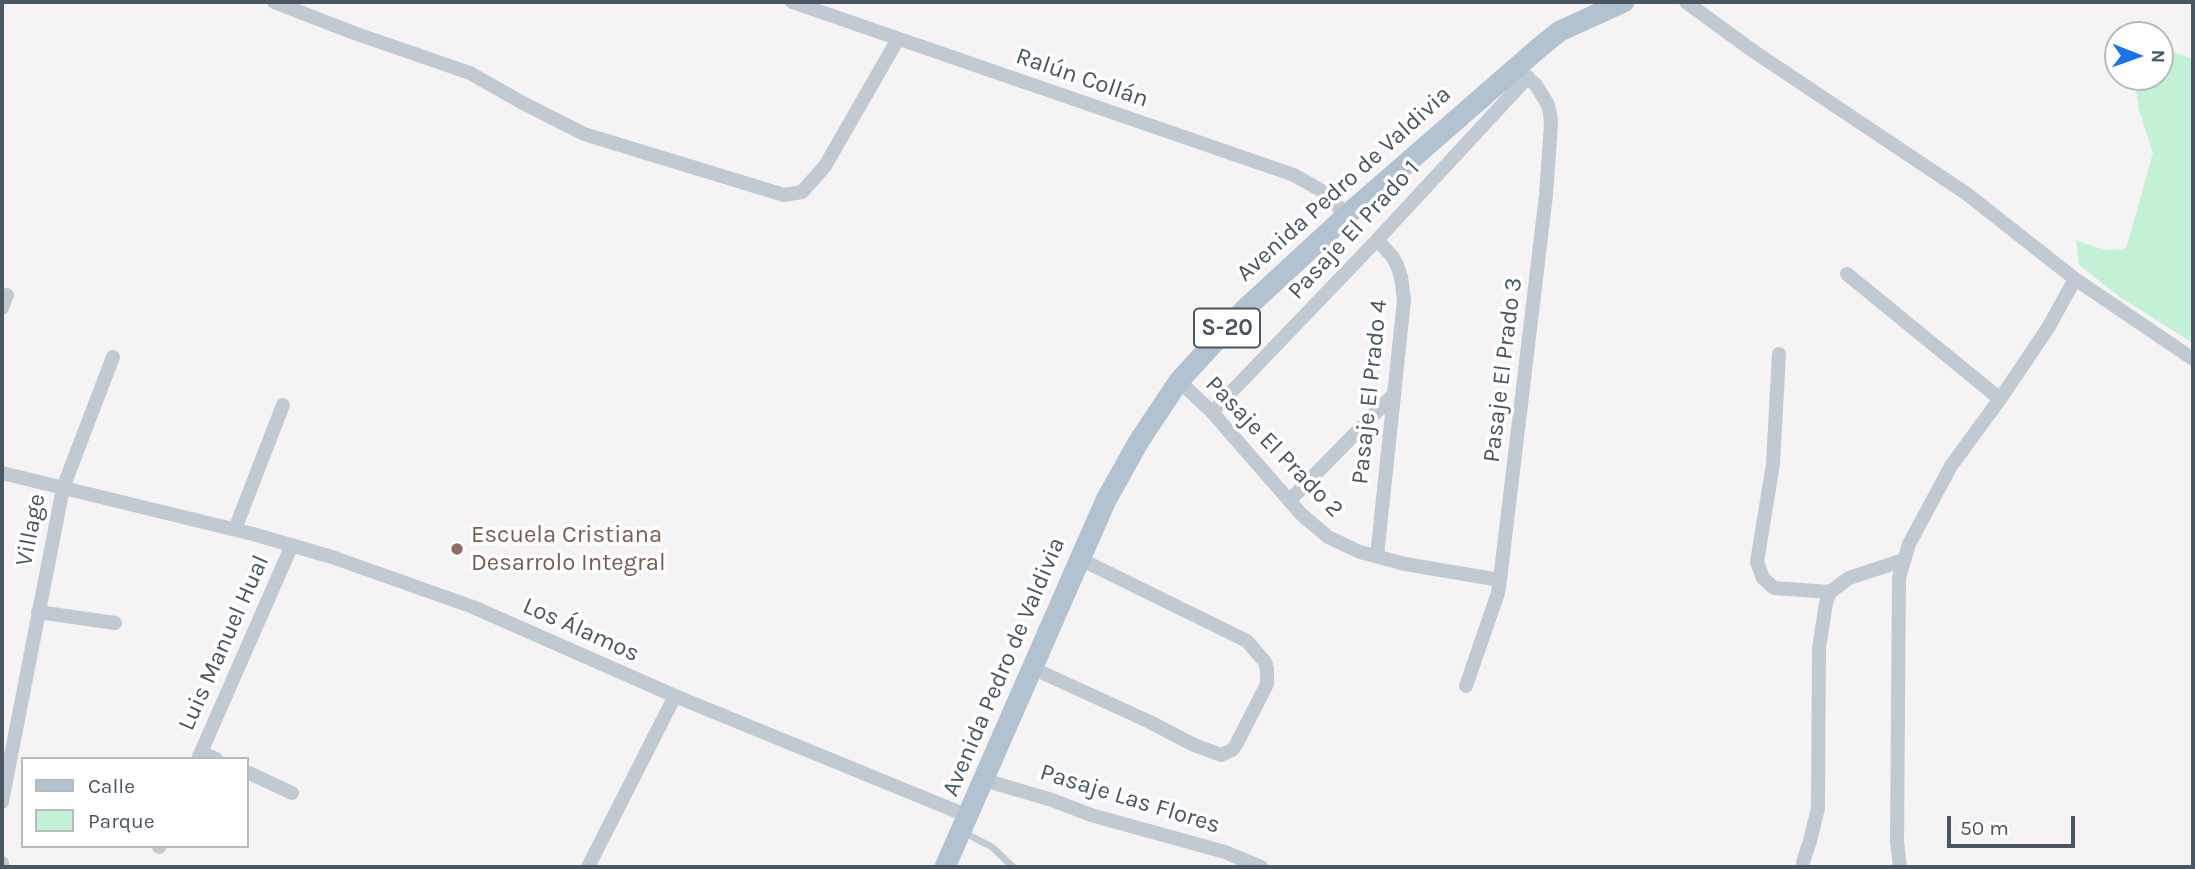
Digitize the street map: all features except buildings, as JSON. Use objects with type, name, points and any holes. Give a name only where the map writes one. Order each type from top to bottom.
[{"type":"main road","name":"Avenida Pedro de Valdivia","points":[[945,867],[1121,472],[1179,382],[1244,310],[1347,215],[1522,73],[1560,31],[1624,2]]},
{"type":"street","points":[[275,2],[365,38],[470,73],[584,134],[784,195],[802,192],[825,166],[898,39]]},
{"type":"street","name":"Ralún Collán","points":[[792,2],[1294,175],[1322,191],[1347,215]]},
{"type":"street","points":[[1686,2],[1756,53],[1967,194],[2076,279],[2193,359]]},
{"type":"street","name":"Pasaje El Prado 1","points":[[1212,412],[1377,240],[1522,73]]},
{"type":"street","name":"Pasaje El Prado 3","points":[[1466,686],[1498,593],[1546,195],[1551,124],[1547,103],[1536,85],[1522,73]]},
{"type":"street","name":"Pasaje El Prado 4","points":[[1377,240],[1392,256],[1401,277],[1404,300],[1377,556]]},
{"type":"street","points":[[1847,274],[2000,399]]},
{"type":"street","points":[[1900,867],[1897,842],[1899,578],[1909,544],[1951,466],[2048,328],[2076,279]]},
{"type":"street","points":[[1779,354],[1773,464],[1757,562],[1763,578],[1774,588],[1830,592]]},
{"type":"street","name":"Village","points":[[2,802],[63,488],[113,357]]},
{"type":"street","name":"Pasaje El Prado 2","points":[[1179,382],[1212,412],[1307,520],[1328,537],[1360,552],[1405,564],[1500,580]]},
{"type":"street","points":[[1290,500],[1393,394]]},
{"type":"street","points":[[236,529],[283,405]]},
{"type":"street","name":"Los Álamos","points":[[2,473],[236,529],[332,557],[473,607],[965,824]]},
{"type":"street","name":"Luis Manuel Hual","points":[[200,755],[292,545]]},
{"type":"street","points":[[1032,668],[1221,755],[1236,745],[1266,684],[1267,669],[1257,650],[1241,637],[1080,559]]},
{"type":"street","points":[[1803,862],[1818,808],[1819,648],[1826,603],[1830,592],[1849,578],[1904,561]]},
{"type":"street","points":[[38,612],[115,623]]},
{"type":"street","points":[[589,867],[675,696]]},
{"type":"street","points":[[248,772],[292,793]]},
{"type":"street","name":"Pasaje Las Flores","points":[[984,780],[1091,815],[1225,852],[1261,867]]},
{"type":"lane","points":[[965,824],[1013,867]]},
{"type":"green space","points":[[2174,52],[2193,59],[2193,343],[2120,297],[2079,265],[2076,240],[2104,250],[2126,249],[2153,153],[2139,110],[2136,91],[2174,91]]},
{"type":"place","name":"Escuela Cristiana Desarrolo Integral","points":[[457,549]]}]
